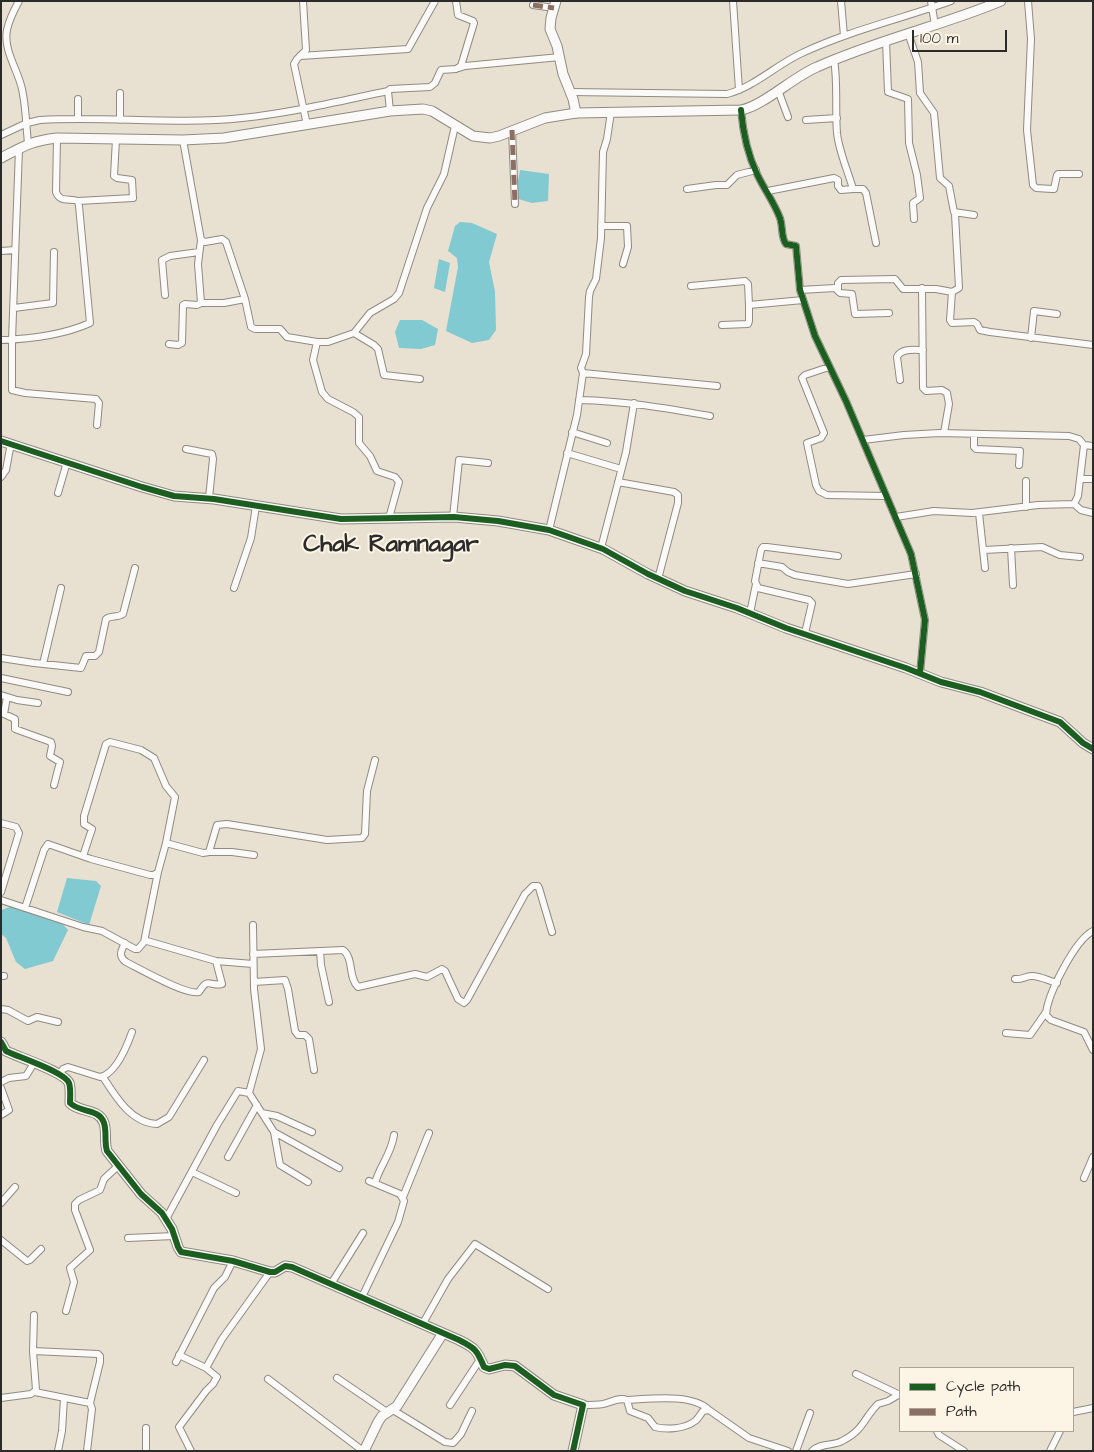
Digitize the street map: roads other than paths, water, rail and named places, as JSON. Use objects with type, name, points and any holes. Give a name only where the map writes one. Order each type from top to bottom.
[{"type":"street","points":[[19,1],[10,21],[6,37],[21,84],[28,143]]},
{"type":"street","points":[[303,1],[306,50],[295,61],[294,68],[305,115]]},
{"type":"street","points":[[300,56],[408,49],[435,1]]},
{"type":"street","points":[[456,1],[458,15],[474,23],[459,68]]},
{"type":"street","points":[[733,1],[739,90]]},
{"type":"street","points":[[841,1],[844,36]]},
{"type":"street","points":[[1,158],[28,143],[57,138],[183,140],[224,138],[305,115],[389,100],[432,112],[464,132],[480,138],[500,136],[551,116],[573,102],[690,92],[722,94],[739,90],[799,54],[844,36],[951,1]]},
{"type":"street","points":[[573,102],[611,112],[741,110],[755,106],[807,71],[834,59],[1001,1]]},
{"type":"street","points":[[1028,1],[1031,38],[1027,130],[1033,185],[1036,188],[1054,189],[1058,174],[1079,174]]},
{"type":"street","points":[[533,5],[555,4],[549,25],[573,102]]},
{"type":"street","points":[[931,8],[934,23]]},
{"type":"street","points":[[838,289],[840,281],[845,279],[895,279],[901,288],[922,288],[952,292],[959,288],[956,214],[952,210],[949,186],[942,181],[938,174],[934,113],[920,93],[918,62],[908,33]]},
{"type":"street","points":[[886,42],[888,92],[908,99],[908,143],[917,175],[920,198],[913,203],[914,219]]},
{"type":"street","points":[[389,100],[392,88],[430,86],[435,83],[441,70],[560,57]]},
{"type":"street","points":[[834,59],[837,80],[839,145],[853,189]]},
{"type":"street","points":[[778,90],[788,117]]},
{"type":"street","points":[[120,93],[120,120]]},
{"type":"street","points":[[78,99],[78,120]]},
{"type":"street","points":[[1,135],[27,128],[40,120],[211,120],[305,115],[389,100]]},
{"type":"street","points":[[741,110],[743,134],[756,170],[781,220],[784,241],[786,244],[796,246],[802,300],[815,336],[863,440],[912,554],[925,620],[920,673]]},
{"type":"street","points":[[549,530],[579,400],[583,373],[580,368],[586,354],[590,290],[596,279],[602,226],[603,152],[611,112]]},
{"type":"street","points":[[806,120],[837,118]]},
{"type":"street","points":[[201,240],[206,242],[222,240],[226,242],[245,299],[249,324],[252,328],[280,330],[286,338],[316,342],[334,340],[354,332],[370,312],[394,299],[398,293],[427,208],[444,174],[455,126]]},
{"type":"street","points":[[512,130],[515,204]]},
{"type":"street","points":[[57,138],[56,192],[62,200],[78,201],[133,198],[132,180],[114,176],[116,139]]},
{"type":"street","points":[[183,140],[201,240],[198,264],[201,303]]},
{"type":"street","points":[[19,148],[12,390],[25,393],[96,399],[99,403],[97,425]]},
{"type":"street","points":[[688,189],[727,185],[737,176],[756,170]]},
{"type":"street","points":[[768,191],[834,178],[838,180],[838,186],[841,190],[863,189],[866,193],[876,243]]},
{"type":"street","points":[[1,340],[30,338],[57,333],[90,323],[78,201]]},
{"type":"street","points":[[956,214],[974,215]]},
{"type":"street","points":[[602,226],[627,226],[628,247],[624,264]]},
{"type":"street","points":[[1,251],[15,250]]},
{"type":"street","points":[[14,308],[53,303],[54,252]]},
{"type":"street","points":[[165,295],[162,260],[170,256],[199,252]]},
{"type":"street","points":[[691,286],[746,282],[750,321],[748,324],[722,325]]},
{"type":"street","points":[[922,288],[924,390],[930,392],[945,391],[949,396],[944,433]]},
{"type":"street","points":[[800,290],[838,289],[840,293],[852,294],[855,314],[889,313]]},
{"type":"street","points":[[952,292],[950,320],[952,323],[974,322],[980,330],[1093,345]]},
{"type":"street","points":[[169,344],[178,345],[182,343],[183,306],[185,304],[224,303],[245,299]]},
{"type":"street","points":[[749,305],[802,300]]},
{"type":"street","points":[[1031,338],[1034,311],[1057,314]]},
{"type":"street","points":[[354,332],[378,349],[384,375],[420,380]]},
{"type":"street","points":[[316,342],[313,360],[322,392],[328,398],[357,415],[360,420],[360,445],[370,456],[377,470],[395,477],[399,482],[390,518]]},
{"type":"street","points":[[900,380],[898,353],[901,351],[922,350]]},
{"type":"street","points":[[829,367],[805,375],[802,378],[824,434],[821,438],[807,443],[819,491],[827,495],[886,496]]},
{"type":"street","points":[[583,373],[717,386]]},
{"type":"street","points":[[579,400],[634,403],[710,416]]},
{"type":"street","points":[[601,548],[629,436],[634,403]]},
{"type":"street","points":[[572,432],[607,443]]},
{"type":"street","points":[[863,440],[944,433],[1069,436],[1079,439],[1084,445],[1093,446]]},
{"type":"street","points":[[974,434],[974,447],[976,449],[1020,451],[1019,465]]},
{"type":"street","points":[[1,441],[166,494],[209,498],[341,519],[453,517],[498,520],[549,530],[601,548],[658,579],[685,591],[941,682],[980,692],[1060,722],[1083,743],[1093,749]]},
{"type":"street","points":[[1,477],[6,470],[11,443]]},
{"type":"street","points":[[1074,504],[1078,496],[1084,445]]},
{"type":"street","points":[[186,449],[212,454],[209,498]]},
{"type":"street","points":[[567,454],[621,470]]},
{"type":"street","points":[[453,517],[459,460],[488,463]]},
{"type":"street","points":[[58,493],[67,462]]},
{"type":"street","points":[[1080,479],[1093,479]]},
{"type":"street","points":[[1026,481],[1026,507]]},
{"type":"street","points":[[618,482],[674,492],[678,495],[678,503],[658,579]]},
{"type":"street","points":[[896,517],[934,511],[961,514],[1074,504],[1081,510],[1093,513]]},
{"type":"street","points":[[234,588],[251,538],[256,506]]},
{"type":"street","points":[[978,513],[985,568]]},
{"type":"street","points":[[984,550],[1042,546],[1060,555],[1080,557]]},
{"type":"street","points":[[750,613],[758,563],[763,547],[838,556]]},
{"type":"street","points":[[1011,548],[1013,585]]},
{"type":"street","points":[[758,563],[782,567],[794,575],[848,584],[916,574]]},
{"type":"street","points":[[1,658],[80,668],[86,656],[97,654],[106,619],[111,616],[120,616],[124,611],[135,568]]},
{"type":"street","points":[[756,584],[761,589],[811,601],[812,605],[805,633]]},
{"type":"street","points":[[43,664],[61,588]]},
{"type":"street","points":[[1,678],[68,692]]},
{"type":"street","points":[[38,703],[4,696],[4,714],[15,719],[15,729],[51,742],[50,757],[60,762],[54,785]]},
{"type":"street","points":[[1,900],[83,928],[102,931],[138,949],[144,942],[175,797],[166,786],[157,762],[149,754],[110,742],[106,744],[84,816],[84,824],[92,829],[83,856]]},
{"type":"street","points":[[209,852],[217,825],[222,824],[327,840],[364,837],[367,791],[375,760]]},
{"type":"street","points":[[1,823],[16,826],[19,832],[1,892]]},
{"type":"street","points":[[166,843],[203,853],[232,852],[254,855]]},
{"type":"street","points":[[25,908],[45,846],[48,844],[142,873],[154,875],[158,872]]},
{"type":"street","points":[[253,954],[346,951],[354,982],[358,987],[415,974],[427,977],[442,969],[448,976],[458,999],[464,1003],[525,894],[533,886],[536,885],[539,888],[552,932]]},
{"type":"street","points":[[249,1093],[261,1049],[254,982],[253,925]]},
{"type":"street","points":[[1006,1034],[1030,1034],[1046,1012],[1071,954],[1086,936],[1093,931]]},
{"type":"street","points":[[144,942],[152,942],[216,961],[253,964]]},
{"type":"street","points":[[125,943],[120,956],[126,962],[173,985],[195,993],[199,992],[204,983],[222,984],[216,961]]},
{"type":"street","points":[[320,951],[329,1002]]},
{"type":"street","points":[[1015,979],[1021,980],[1035,976],[1057,984]]},
{"type":"street","points":[[254,982],[285,980],[295,1030],[298,1035],[305,1035],[309,1039],[314,1070]]},
{"type":"street","points":[[1,1009],[8,1010],[28,1021],[37,1017],[58,1022]]},
{"type":"street","points":[[1046,1012],[1051,1020],[1084,1032],[1093,1050]]},
{"type":"street","points":[[103,1077],[121,1057],[132,1032]]},
{"type":"street","points":[[1,1042],[6,1051],[60,1074],[69,1083],[70,1103],[78,1108],[99,1115],[105,1125],[105,1146],[107,1151],[141,1194],[166,1219],[181,1252],[233,1261],[270,1272],[275,1272],[285,1266],[292,1267],[475,1348],[484,1367],[489,1369],[505,1365],[515,1366],[554,1395],[583,1405],[604,1404],[621,1398],[627,1400],[689,1400],[705,1407],[750,1438],[788,1451]]},
{"type":"street","points":[[60,1074],[63,1069],[68,1067],[103,1077],[126,1110],[147,1122],[156,1124],[168,1117],[204,1060]]},
{"type":"street","points":[[1,1082],[9,1078],[26,1076],[34,1063]]},
{"type":"street","points":[[1,1088],[9,1110],[1,1115]]},
{"type":"street","points":[[166,1219],[234,1095],[238,1091],[249,1093],[274,1132],[280,1165],[308,1182]]},
{"type":"street","points":[[228,1157],[257,1105]]},
{"type":"street","points":[[262,1113],[277,1116],[312,1132]]},
{"type":"street","points":[[274,1132],[339,1168]]},
{"type":"street","points":[[362,1297],[398,1222],[403,1206],[403,1197],[429,1133]]},
{"type":"street","points":[[394,1136],[392,1148],[372,1182],[403,1197]]},
{"type":"street","points":[[1084,1178],[1093,1157]]},
{"type":"street","points":[[66,1311],[74,1282],[70,1268],[90,1250],[75,1210],[75,1204],[100,1190],[104,1179],[118,1166]]},
{"type":"street","points":[[192,1172],[236,1193]]},
{"type":"street","points":[[1,1202],[15,1187]]},
{"type":"street","points":[[331,1284],[363,1234]]},
{"type":"street","points":[[128,1238],[174,1236]]},
{"type":"street","points":[[1,1240],[27,1261],[41,1249]]},
{"type":"street","points":[[422,1325],[448,1279],[475,1244],[548,1289]]},
{"type":"street","points":[[176,1362],[214,1288],[225,1277],[233,1261]]},
{"type":"street","points":[[206,1368],[222,1340],[270,1272]]},
{"type":"street","points":[[34,1315],[33,1351],[36,1386],[34,1392]]},
{"type":"street","points":[[268,1379],[364,1451],[378,1422],[402,1399],[443,1333]]},
{"type":"street","points":[[33,1351],[98,1354],[100,1356],[90,1403],[92,1405],[87,1451]]},
{"type":"street","points":[[179,1355],[206,1368],[217,1377],[179,1427],[191,1451]]},
{"type":"street","points":[[450,1405],[480,1358]]},
{"type":"street","points":[[812,1451],[818,1447],[843,1441],[860,1429],[878,1404],[888,1402],[899,1394],[856,1374]]},
{"type":"street","points":[[337,1378],[445,1442],[453,1443],[461,1434],[472,1411]]},
{"type":"street","points":[[1,1398],[21,1396],[34,1392],[90,1403]]},
{"type":"street","points":[[58,1451],[62,1431],[64,1398]]},
{"type":"street","points":[[627,1400],[630,1411],[648,1418],[655,1427],[662,1429],[690,1424],[698,1419],[702,1411],[709,1410]]},
{"type":"street","points":[[573,1451],[583,1405]]},
{"type":"street","points":[[1074,1412],[1093,1408]]},
{"type":"street","points":[[796,1451],[810,1413]]},
{"type":"street","points":[[146,1428],[146,1451]]},
{"type":"street","points":[[938,1432],[939,1435],[964,1451]]},
{"type":"street","points":[[1050,1451],[1060,1432]]},
{"type":"water","points":[[520,170],[549,174],[548,201],[532,203],[515,198]]},
{"type":"water","points":[[460,222],[472,223],[497,234],[489,262],[495,292],[496,330],[489,340],[472,343],[446,331],[458,267],[457,258],[448,251],[455,226]]},
{"type":"water","points":[[439,259],[450,263],[445,292],[434,288]]},
{"type":"water","points":[[400,320],[422,320],[438,329],[435,345],[421,349],[399,348],[395,332]]},
{"type":"water","points":[[67,878],[96,881],[101,886],[89,925],[57,912]]},
{"type":"water","points":[[16,905],[61,922],[68,930],[53,961],[25,969],[16,962],[6,938],[1,934],[1,910]]},
{"type":"district","name":"Chak Ramnagar","points":[[391,546]]}]
